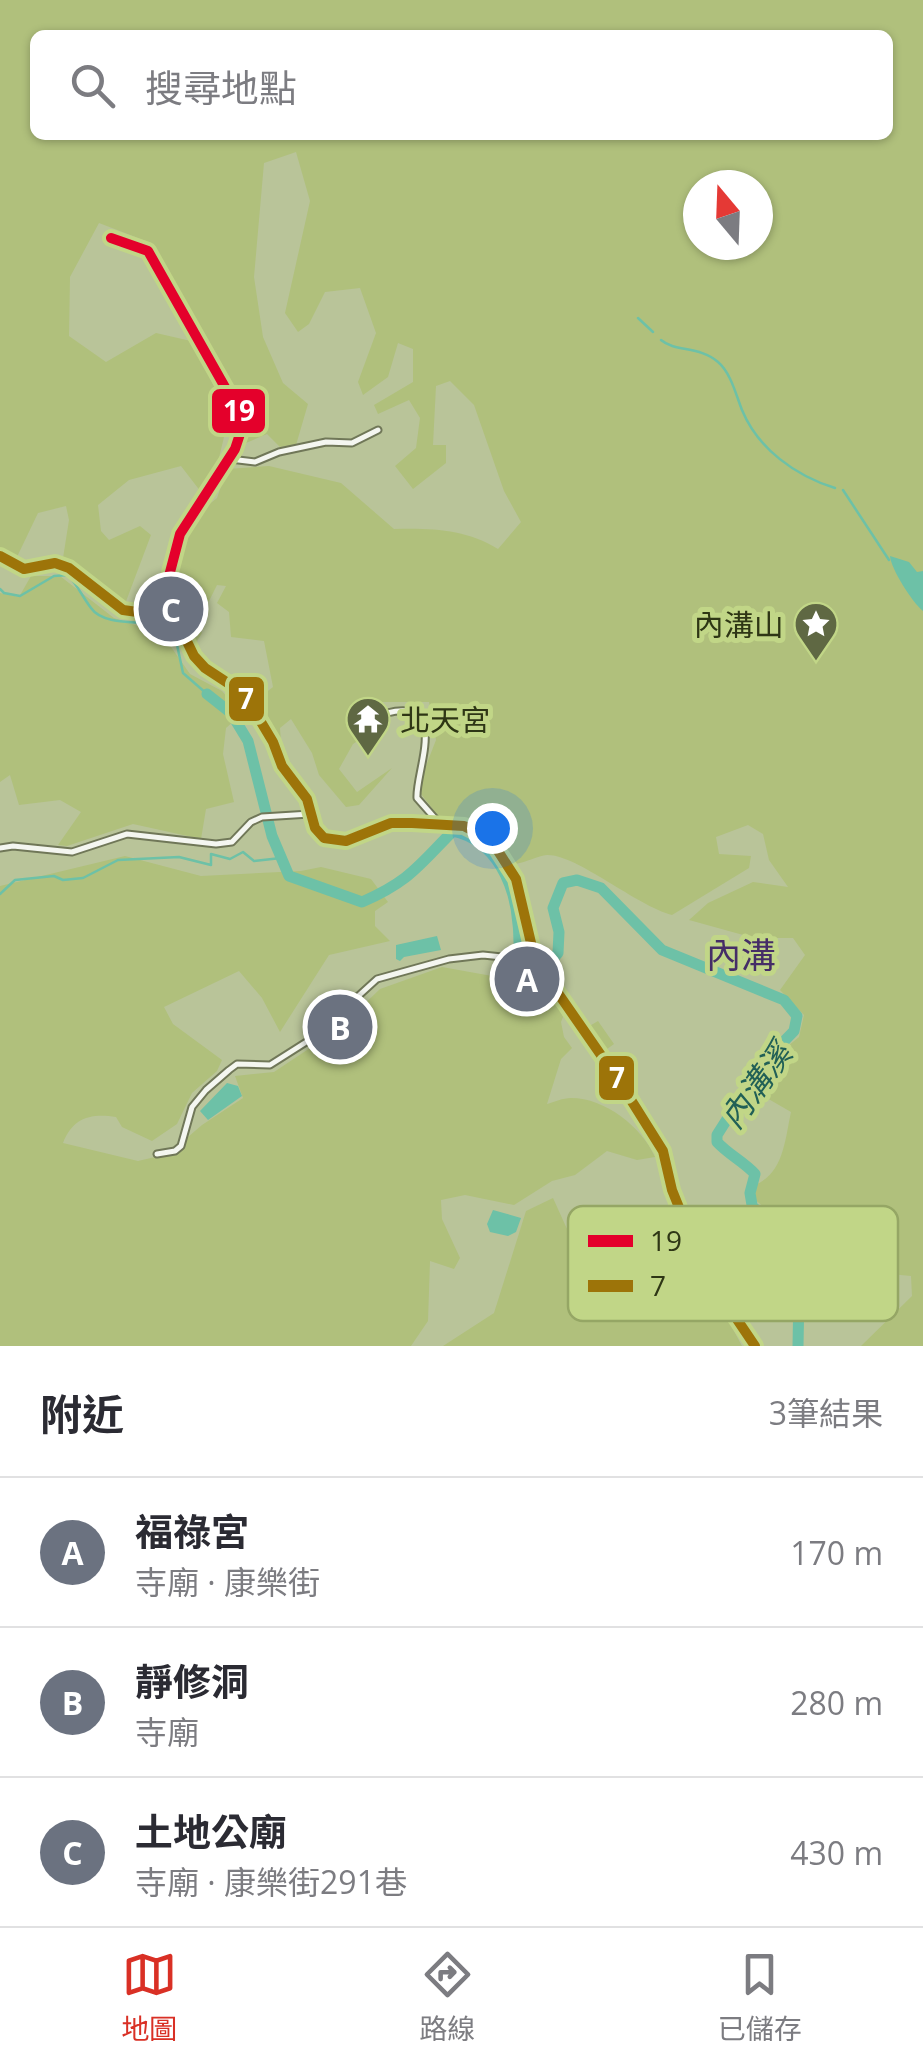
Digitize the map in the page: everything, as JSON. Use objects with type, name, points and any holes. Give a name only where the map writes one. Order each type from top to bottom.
[{"type":"street","points":[[111,238],[148,251],[239,412],[240,434],[230,459],[180,534],[169,576],[166,616]]},
{"type":"street","points":[[230,459],[255,462],[279,452],[326,442],[352,442],[378,430]]},
{"type":"street","points":[[0,556],[24,568],[55,563],[69,568],[123,610],[166,616],[178,623],[204,668],[237,688],[262,720],[282,766],[307,799],[315,828],[324,838],[334,842],[346,840],[390,822],[440,823],[480,833],[502,855],[516,879],[535,960],[663,1151],[679,1206]]},
{"type":"street","points":[[380,726],[387,713],[398,710],[422,722],[426,748],[417,798],[440,823]]},
{"type":"street","points":[[0,848],[72,852],[127,834],[216,844],[232,842],[251,822],[262,817],[310,814]]},
{"type":"street","points":[[158,1154],[180,1146],[192,1107],[229,1070],[237,1064],[270,1065],[311,1039],[382,977],[449,959],[483,955],[502,957],[523,972],[554,967]]},
{"type":"street","points":[[738,1321],[755,1346]]},
{"type":"green space","points":[[0,0],[923,0],[923,1346],[861,1346],[886,1321],[898,1321],[898,1310],[912,1296],[911,1276],[898,1275],[898,1206],[763,1206],[754,1199],[755,1185],[765,1180],[778,1164],[787,1133],[791,1112],[760,1094],[783,1050],[799,1037],[804,1015],[780,990],[805,955],[793,938],[754,938],[689,920],[708,903],[753,882],[788,887],[769,860],[763,834],[748,825],[716,837],[719,854],[751,856],[749,868],[672,915],[559,857],[547,855],[516,864],[487,822],[439,817],[417,789],[436,740],[429,702],[378,702],[386,710],[376,729],[353,744],[339,769],[357,792],[392,768],[359,805],[346,807],[319,775],[312,753],[291,719],[280,728],[281,742],[277,744],[256,700],[273,687],[264,641],[231,637],[229,612],[217,603],[226,586],[217,585],[209,601],[189,612],[202,633],[194,646],[179,620],[173,576],[191,519],[217,498],[227,469],[269,466],[341,483],[394,529],[448,531],[498,549],[521,522],[504,491],[474,405],[450,381],[436,386],[433,445],[446,445],[446,463],[413,489],[395,466],[416,448],[420,418],[409,400],[378,414],[374,405],[413,382],[413,349],[398,343],[388,377],[363,395],[358,382],[376,333],[360,288],[325,292],[309,324],[298,332],[285,313],[310,201],[296,152],[264,163],[254,277],[263,337],[283,383],[308,404],[296,445],[280,447],[267,434],[246,443],[243,405],[151,243],[99,223],[70,277],[69,336],[106,362],[156,333],[191,341],[229,416],[218,462],[201,492],[181,466],[129,480],[98,505],[101,531],[109,540],[140,526],[151,535],[125,604],[88,581],[63,558],[69,520],[66,506],[38,513],[16,559],[0,550]]},
{"type":"green space","points":[[31,576],[60,576],[114,618],[162,634],[190,674],[222,691],[242,714],[226,728],[223,754],[234,802],[206,809],[201,839],[133,824],[67,846],[58,845],[81,812],[60,800],[19,805],[10,775],[0,782],[0,593],[19,597]]},
{"type":"green space","points":[[125,856],[201,876],[321,867],[371,879],[388,902],[375,911],[375,926],[390,941],[329,955],[280,1032],[262,998],[239,971],[164,1007],[173,1024],[222,1060],[217,1071],[192,1093],[177,1124],[152,1141],[122,1127],[116,1117],[98,1116],[77,1123],[63,1143],[138,1161],[168,1154],[243,1098],[235,1076],[274,1072],[325,1042],[380,989],[442,967],[548,986],[563,1017],[564,1037],[572,1048],[561,1059],[547,1104],[571,1098],[597,1103],[632,1125],[655,1157],[637,1160],[607,1151],[575,1175],[552,1181],[514,1205],[465,1195],[441,1200],[442,1219],[460,1258],[454,1269],[430,1261],[428,1321],[411,1346],[0,1346],[0,886]]},
{"type":"green space","points":[[598,1021],[614,1044],[603,1052],[586,1028]]},
{"type":"green space","points":[[553,1198],[568,1231],[568,1321],[729,1321],[742,1346],[443,1346],[494,1313],[526,1211]]},
{"type":"water","points":[[890,556],[909,562],[917,572],[923,571],[923,611],[903,585]]},
{"type":"water","points":[[437,936],[441,950],[396,959],[396,945]]},
{"type":"water","points":[[227,1083],[238,1086],[242,1096],[208,1120],[200,1111]]},
{"type":"water","points":[[493,1210],[521,1218],[516,1232],[508,1236],[490,1232],[487,1224]]},
{"type":"waterway","points":[[638,318],[653,332]]},
{"type":"waterway","points":[[661,340],[718,362],[730,378],[749,424],[768,449],[806,476],[835,488]]},
{"type":"waterway","points":[[843,490],[889,560]]},
{"type":"waterway","name":"內溝溪","points":[[0,589],[20,596],[54,576],[68,575],[97,614],[166,626],[176,640],[183,673],[207,694]]},
{"type":"waterway","name":"內溝溪","points":[[207,694],[231,713],[248,741],[272,836],[289,876],[362,902],[403,880],[453,831],[468,836],[492,854],[507,879],[516,909],[523,964],[544,964]]},
{"type":"waterway","points":[[0,894],[15,880],[83,878],[118,860],[179,857],[211,865],[211,854],[230,859],[243,852],[254,861],[281,858]]},
{"type":"waterway","name":"內溝溪","points":[[548,964],[558,953],[559,932],[553,908],[563,883],[577,880],[601,888],[662,950],[784,1000],[797,1016],[794,1031],[762,1064],[717,1135],[717,1142],[755,1174],[750,1193],[752,1205]]},
{"type":"waterway","name":"內溝溪","points":[[798,1321],[798,1346]]},
{"type":"transit line","name":"19","points":[[111,238],[148,251],[239,412],[240,434],[235,449],[180,534],[169,576],[166,616]]},
{"type":"transit line","name":"7","points":[[0,556],[24,569],[55,563],[69,568],[123,610],[166,616],[178,623],[194,656],[249,702],[282,766],[307,799],[315,828],[324,838],[346,841],[391,823],[412,823],[464,826],[491,840],[516,879],[535,960],[663,1151],[678,1206]]},
{"type":"transit line","name":"7","points":[[738,1321],[755,1346]]},
{"type":"place","name":"土地公廟","points":[[171,609]]},
{"type":"place","name":"內溝山","points":[[816,662]]},
{"type":"place","name":"北天宮","points":[[368,757]]},
{"type":"place","name":"福祿宮","points":[[527,979]]},
{"type":"place","name":"靜修洞","points":[[340,1027]]},
{"type":"district","name":"內溝","points":[[741,954]]}]
